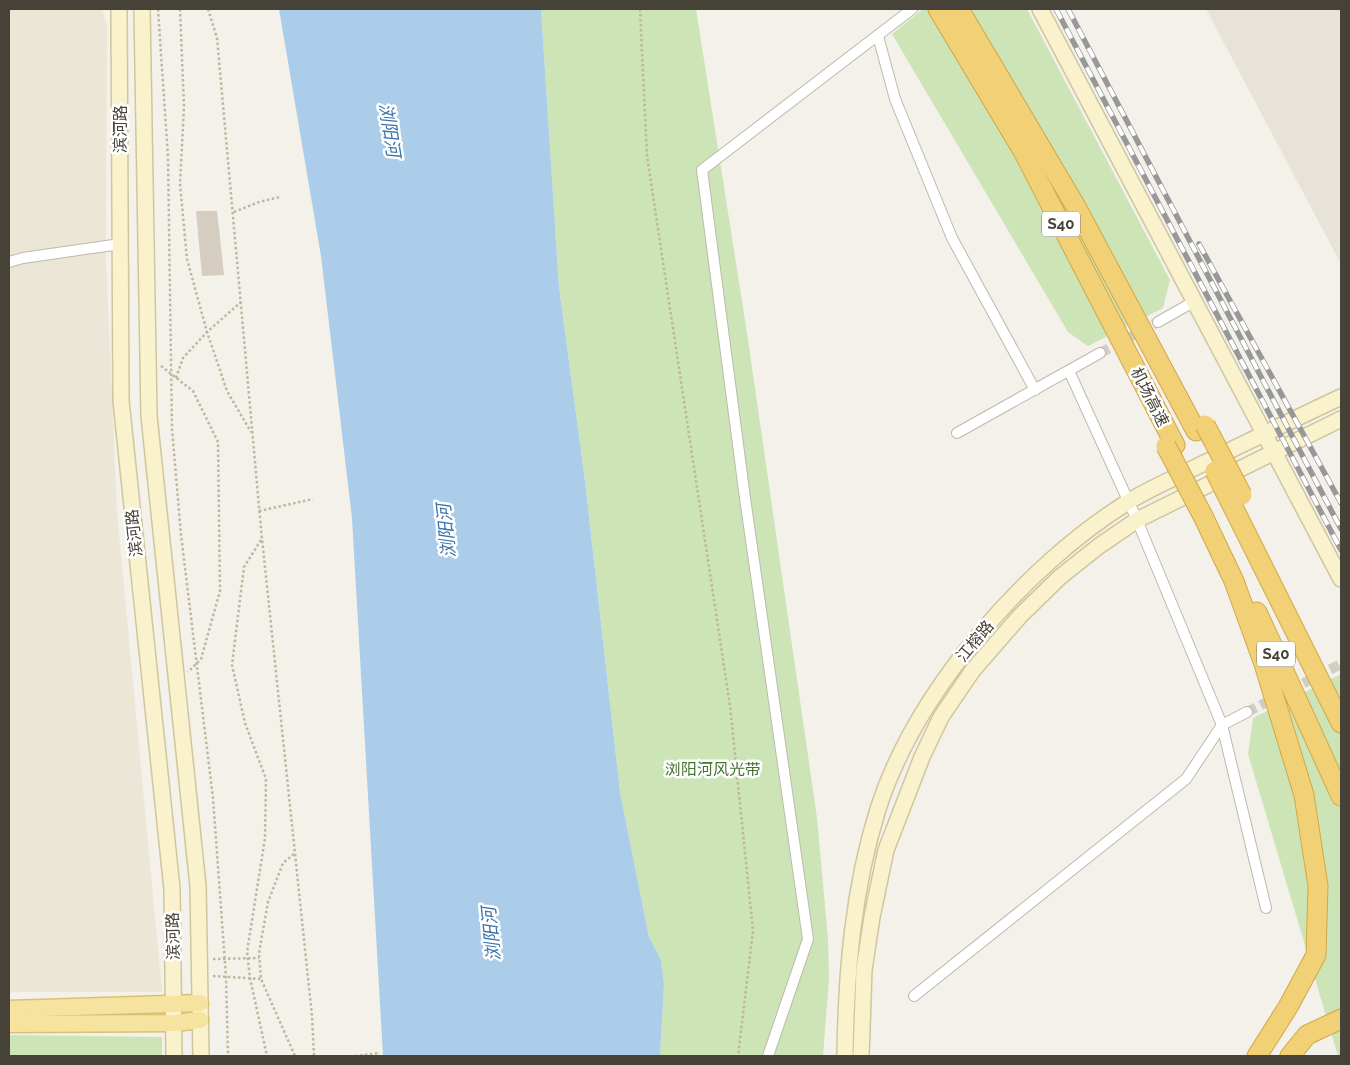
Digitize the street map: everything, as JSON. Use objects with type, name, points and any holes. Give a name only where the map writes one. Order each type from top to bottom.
[{"type":"highway","name":"机场高速","points":[[938,9],[1023,151],[1060,223],[1170,445],[1207,514],[1341,796]]},
{"type":"highway","name":"机场高速","points":[[959,9],[1075,205],[1152,349],[1201,428],[1236,498],[1341,723]]},
{"type":"highway","points":[[1236,498],[1341,702]]},
{"type":"highway","points":[[1207,514],[1264,664],[1304,795],[1318,886],[1316,955],[1288,1007],[1257,1056]]},
{"type":"highway","points":[[1290,1056],[1307,1036],[1341,1019]]},
{"type":"main road","name":"滨河路","points":[[119,9],[121,401],[172,890],[174,1056]]},
{"type":"main road","name":"滨河路","points":[[142,9],[149,416],[198,886],[201,1056]]},
{"type":"main road","points":[[1040,9],[1341,578]]},
{"type":"main road","name":"江榕路","points":[[845,1056],[850,943],[878,808],[902,753],[932,700],[963,653],[1028,582],[1073,542],[1129,501],[1341,397]]},
{"type":"main road","name":"江榕路","points":[[861,1056],[864,970],[872,917],[886,850],[922,757],[941,717],[974,670],[1020,616],[1060,576],[1137,520],[1341,419]]},
{"type":"main road","points":[[9,1009],[200,1002]]},
{"type":"main road","points":[[9,1024],[175,1023],[200,1020]]},
{"type":"street","points":[[768,1056],[808,939],[744,488],[702,170],[912,9]]},
{"type":"street","points":[[878,36],[895,99],[952,238],[1035,390]]},
{"type":"street","points":[[9,262],[22,258],[120,244]]},
{"type":"street","points":[[1158,322],[1194,301]]},
{"type":"street","points":[[957,433],[1100,353]]},
{"type":"street","points":[[1069,371],[1129,501],[1222,725],[1266,908]]},
{"type":"street","points":[[914,996],[1186,779],[1222,725],[1247,712]]},
{"type":"path","points":[[158,9],[167,147],[172,429],[181,535],[213,798],[226,977],[228,1056]]},
{"type":"path","points":[[180,9],[184,106],[180,184],[187,259],[207,332],[227,391],[252,434]]},
{"type":"path","points":[[208,9],[217,38],[234,212],[259,511],[314,1056]]},
{"type":"path","points":[[640,9],[647,156],[730,706],[753,931],[738,1056]]},
{"type":"path","points":[[234,212],[259,202],[280,197]]},
{"type":"path","points":[[176,378],[183,358],[207,332],[241,302]]},
{"type":"path","points":[[148,356],[193,392],[218,442],[220,591],[201,659],[177,683]]},
{"type":"path","points":[[259,511],[313,499]]},
{"type":"path","points":[[262,539],[244,567],[232,665],[245,722],[266,779],[266,838],[248,957],[250,978],[267,1056]]},
{"type":"path","points":[[295,854],[283,863],[268,902],[259,958],[261,979],[295,1056]]},
{"type":"path","points":[[199,959],[259,958]]},
{"type":"path","points":[[200,976],[261,979]]},
{"type":"path","points":[[355,1056],[380,1052]]},
{"type":"shaded area","points":[[9,9],[102,9],[107,26],[106,261],[117,512],[162,992],[9,992]]},
{"type":"shaded area","points":[[1206,9],[1341,9],[1341,264]]},
{"type":"green space","name":"浏阳河风光带","points":[[541,9],[696,9],[747,333],[817,818],[828,939],[829,978],[823,1056],[660,1056],[664,984],[661,960],[649,937],[620,792],[585,481],[559,287]]},
{"type":"green space","points":[[923,9],[1027,9],[1170,280],[1163,308],[1088,346],[1068,332],[892,34]]},
{"type":"green space","points":[[1341,674],[1341,1056],[1338,1056],[1248,754],[1253,718]]},
{"type":"green space","points":[[9,1035],[162,1037],[162,1056],[9,1056]]},
{"type":"water","name":"浏阳河","points":[[279,9],[541,9],[559,287],[585,481],[620,792],[649,937],[661,960],[664,984],[660,1056],[383,1056],[352,518],[321,256]]},
{"type":"building","points":[[196,211],[217,211],[224,275],[202,276]]},
{"type":"tunnel","points":[[1100,353],[1158,322]]},
{"type":"tunnel","points":[[1290,690],[1341,664]]},
{"type":"tunnel","points":[[1247,712],[1277,697]]},
{"type":"railway","points":[[1056,9],[1341,550]]},
{"type":"railway","points":[[1068,9],[1341,529]]},
{"type":"railway","points":[[1199,244],[1341,503]]}]
